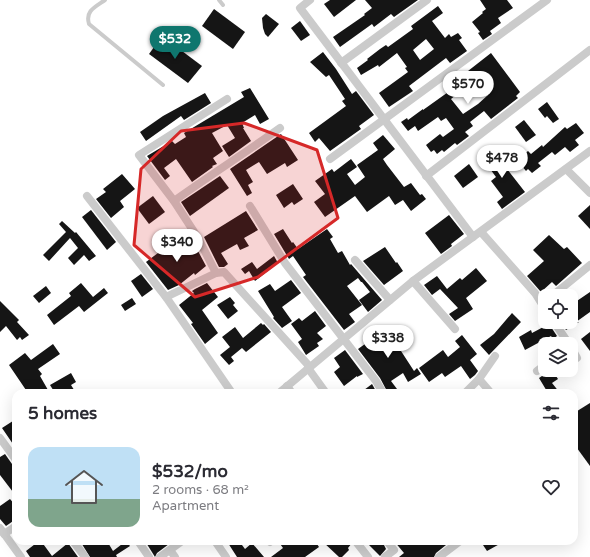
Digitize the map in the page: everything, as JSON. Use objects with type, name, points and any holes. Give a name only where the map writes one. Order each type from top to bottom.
[{"type":"street","points":[[310,0],[300,8],[473,237]]},
{"type":"street","points":[[341,63],[427,0]]},
{"type":"street","points":[[330,159],[547,0]]},
{"type":"street","points":[[426,176],[590,50]]},
{"type":"street","points":[[216,273],[198,238],[174,201],[139,155],[227,99]]},
{"type":"street","points":[[174,201],[208,177],[245,154],[280,128]]},
{"type":"street","points":[[289,389],[309,367],[413,281],[590,151]]},
{"type":"street","points":[[566,169],[590,193]]},
{"type":"street","points":[[87,196],[166,297],[229,389]]},
{"type":"street","points":[[250,206],[285,263],[381,389]]},
{"type":"street","points":[[481,232],[538,296]]},
{"type":"street","points":[[355,260],[390,300]]},
{"type":"street","points":[[561,289],[590,265]]},
{"type":"street","points":[[166,297],[216,273],[224,272],[309,367],[323,389]]},
{"type":"street","points":[[413,281],[455,329]]},
{"type":"street","points":[[469,389],[479,379],[496,356]]},
{"type":"street","points":[[479,379],[488,389]]},
{"type":"street","points":[[0,438],[12,454]]},
{"type":"street","points":[[12,527],[2,531],[12,545]]},
{"type":"street","points":[[12,545],[21,557]]},
{"type":"street","points":[[76,545],[85,557]]},
{"type":"street","points":[[141,545],[150,557]]},
{"type":"street","points":[[160,557],[172,554],[179,545]]},
{"type":"street","points":[[218,545],[226,557]]},
{"type":"street","points":[[358,545],[368,557]]},
{"type":"street","points":[[385,557],[394,550],[390,545]]},
{"type":"street","points":[[439,557],[455,545]]},
{"type":"lane","points":[[105,0],[89,12],[87,18],[89,24],[163,85]]},
{"type":"lane","points":[[219,0],[223,5]]},
{"type":"highlighted area","points":[[244,123],[317,150],[338,218],[258,277],[195,297],[134,245],[141,169],[181,131]]},
{"type":"building","points":[[330,0],[356,0],[334,17],[324,4]]},
{"type":"building","points":[[365,0],[418,0],[394,17],[391,14],[374,27],[372,24],[340,47],[333,37],[365,15],[364,14],[372,8]]},
{"type":"building","points":[[480,0],[507,0],[513,8],[498,18],[501,23],[490,31],[492,34],[483,40],[478,33],[480,32],[472,22],[486,9]]},
{"type":"building","points":[[438,6],[443,13],[432,21],[445,38],[449,34],[451,37],[458,33],[462,38],[459,40],[467,51],[450,63],[446,58],[409,86],[413,91],[389,107],[379,93],[408,72],[405,68],[407,67],[397,53],[379,67],[378,65],[361,75],[357,68],[380,49],[386,45],[388,47],[413,29],[411,26]],"holes":[[[426,39],[434,49],[420,60],[413,50]]]},
{"type":"building","points":[[214,9],[245,32],[233,49],[202,26]]},
{"type":"building","points":[[266,14],[279,24],[268,37],[263,28],[262,18]]},
{"type":"building","points":[[300,21],[310,35],[301,41],[291,28]]},
{"type":"building","points":[[162,36],[202,66],[188,83],[149,54]]},
{"type":"building","points":[[323,52],[352,94],[356,91],[374,115],[359,126],[361,129],[330,151],[319,138],[315,142],[309,133],[346,106],[342,101],[345,99],[329,75],[326,77],[310,62]]},
{"type":"building","points":[[491,53],[520,92],[516,96],[518,98],[491,119],[484,111],[470,122],[473,126],[465,132],[469,136],[457,145],[455,143],[444,152],[442,150],[437,154],[434,150],[431,152],[426,145],[440,134],[443,137],[454,129],[446,118],[441,121],[438,117],[418,131],[415,126],[408,131],[401,122],[407,118],[408,120],[451,90],[456,95],[451,99],[463,114],[478,104],[488,95],[468,71]]},
{"type":"building","points":[[250,88],[269,119],[260,124],[255,115],[242,123],[243,128],[251,141],[229,157],[222,146],[235,138],[227,125],[212,133],[223,151],[213,158],[217,164],[212,166],[213,167],[192,182],[176,159],[164,168],[170,176],[165,180],[147,156],[172,141],[175,144],[186,137],[184,133],[244,97],[241,92]]},
{"type":"building","points":[[205,93],[211,103],[184,120],[181,116],[146,141],[140,132],[163,116]]},
{"type":"building","points":[[547,102],[559,119],[553,123],[547,116],[545,118],[538,109]]},
{"type":"building","points":[[524,120],[536,135],[526,142],[515,127]]},
{"type":"building","points":[[576,123],[584,133],[575,140],[579,145],[570,152],[565,147],[555,155],[552,152],[538,163],[541,166],[532,173],[528,169],[526,171],[517,160],[528,151],[531,154],[542,145],[543,147],[565,127],[567,129]]},
{"type":"building","points":[[281,134],[298,160],[287,167],[285,163],[267,174],[259,162],[246,170],[253,182],[248,185],[252,193],[247,196],[230,169]]},
{"type":"building","points":[[383,135],[395,149],[383,159],[387,165],[404,187],[411,183],[420,195],[422,194],[426,199],[411,211],[403,200],[395,205],[389,196],[367,212],[355,196],[325,217],[314,202],[325,194],[315,181],[332,169],[334,172],[351,159],[357,167],[347,174],[355,185],[365,177],[357,165],[378,150],[373,143]]},
{"type":"building","points":[[490,147],[525,192],[502,209],[497,202],[503,197],[491,181],[496,177],[479,154]]},
{"type":"building","points":[[469,164],[478,177],[463,188],[454,176]]},
{"type":"building","points":[[122,174],[135,189],[120,201],[124,207],[111,218],[96,199],[106,192],[103,189]]},
{"type":"building","points":[[220,176],[229,188],[190,216],[181,202]]},
{"type":"building","points":[[293,184],[303,199],[294,205],[292,202],[284,208],[276,195]]},
{"type":"building","points":[[153,196],[165,212],[149,224],[137,208]]},
{"type":"building","points":[[590,205],[590,229],[578,216]]},
{"type":"building","points":[[91,210],[116,242],[107,250],[82,217]]},
{"type":"building","points":[[246,211],[258,230],[244,238],[249,246],[240,250],[237,244],[221,253],[228,264],[224,267],[219,267],[204,237]]},
{"type":"building","points":[[449,215],[464,234],[441,254],[425,233]]},
{"type":"building","points":[[62,221],[75,233],[76,232],[96,256],[89,261],[84,255],[74,265],[68,258],[78,248],[70,238],[49,261],[43,255],[66,232],[59,224]]},
{"type":"building","points":[[283,229],[298,249],[327,229],[333,237],[330,239],[338,253],[342,251],[350,265],[351,264],[382,300],[368,312],[359,300],[370,292],[362,282],[358,278],[347,286],[362,305],[349,314],[355,322],[344,330],[303,277],[306,275],[293,256],[289,259],[274,234]]},
{"type":"building","points":[[549,235],[564,249],[567,247],[582,263],[556,286],[552,282],[544,289],[538,289],[527,276],[544,261],[533,250]]},
{"type":"building","points":[[178,238],[183,245],[191,238],[206,266],[195,275],[194,273],[179,285],[168,290],[146,262]]},
{"type":"building","points":[[385,247],[403,271],[384,285],[363,261]]},
{"type":"building","points":[[274,256],[278,263],[255,281],[249,271],[245,274],[241,269],[252,262],[257,269]]},
{"type":"building","points":[[476,268],[487,281],[466,298],[473,309],[455,321],[449,314],[458,308],[440,289],[432,295],[424,285],[437,276],[447,289],[460,278],[462,280]]},
{"type":"building","points":[[141,274],[153,289],[142,297],[131,281]]},
{"type":"building","points":[[291,280],[301,293],[282,307],[292,321],[282,328],[273,318],[274,317],[258,291],[270,284],[275,291]]},
{"type":"building","points":[[81,283],[93,297],[104,288],[108,293],[84,312],[79,306],[54,325],[47,315],[71,296],[69,293]]},
{"type":"building","points":[[207,283],[218,297],[202,310],[218,333],[205,344],[191,324],[193,323],[179,305],[194,293],[192,291]]},
{"type":"building","points":[[46,286],[51,293],[39,303],[33,296]]},
{"type":"building","points":[[590,292],[590,312],[578,321],[578,300]]},
{"type":"building","points":[[230,297],[235,303],[233,305],[238,311],[228,319],[217,305]]},
{"type":"building","points":[[132,298],[136,304],[125,311],[121,305]]},
{"type":"building","points":[[0,301],[19,320],[17,322],[29,335],[22,340],[20,337],[17,340],[6,326],[0,332]]},
{"type":"building","points":[[315,311],[326,326],[317,333],[323,339],[317,343],[319,346],[306,355],[298,342],[302,339],[291,324],[299,318],[302,321]]},
{"type":"building","points":[[512,313],[521,322],[489,355],[480,345],[494,334]]},
{"type":"building","points":[[261,323],[263,325],[264,324],[271,332],[246,352],[242,348],[231,357],[234,361],[229,365],[220,355],[230,347],[222,337],[235,327],[243,338]]},
{"type":"building","points":[[390,326],[404,348],[401,351],[414,371],[417,368],[421,374],[408,382],[403,373],[391,381],[397,389],[386,389],[380,378],[358,349]]},
{"type":"building","points":[[540,329],[552,329],[557,336],[538,337],[538,343],[525,350],[519,337],[531,330],[532,333]]},
{"type":"building","points":[[590,332],[590,351],[581,339]]},
{"type":"building","points":[[462,335],[477,354],[470,360],[478,371],[470,379],[461,366],[445,377],[442,373],[429,382],[419,368],[443,350],[448,357],[460,347],[455,341]]},
{"type":"building","points":[[53,344],[60,354],[38,369],[42,374],[40,376],[47,389],[25,389],[9,365],[25,353],[31,360]]},
{"type":"building","points":[[345,350],[363,374],[357,376],[344,386],[334,372],[340,367],[334,358]]},
{"type":"building","points":[[71,373],[76,382],[71,385],[74,389],[52,389],[50,385]]},
{"type":"building","points":[[557,377],[558,379],[552,383],[557,389],[546,389],[539,378]]},
{"type":"building","points":[[372,384],[375,389],[365,389]]},
{"type":"building","points":[[590,403],[590,466],[578,450],[578,410]]},
{"type":"building","points":[[12,422],[12,443],[2,428]]},
{"type":"building","points":[[5,454],[12,464],[12,491],[0,475],[0,457]]},
{"type":"building","points":[[10,499],[12,501],[12,522],[6,526],[0,519],[0,506]]},
{"type":"building","points":[[34,545],[44,545],[52,556],[66,545],[69,545],[78,557],[30,557],[26,551]]},
{"type":"building","points":[[82,545],[109,545],[113,551],[121,545],[130,546],[116,555],[117,557],[90,557]]},
{"type":"building","points":[[148,545],[168,545],[157,553],[155,557]]},
{"type":"building","points":[[229,545],[242,545],[245,549],[250,545],[254,545],[264,557],[237,557]]},
{"type":"building","points":[[281,545],[318,545],[319,547],[305,557],[271,557],[283,548]]},
{"type":"building","points":[[326,545],[350,545],[348,548],[349,550],[342,557],[339,557]]},
{"type":"building","points":[[369,545],[384,545],[386,549],[380,556]]},
{"type":"building","points":[[397,545],[446,545],[436,553],[434,557],[399,557],[404,553]]},
{"type":"building","points":[[483,545],[498,545],[487,551]]}]
